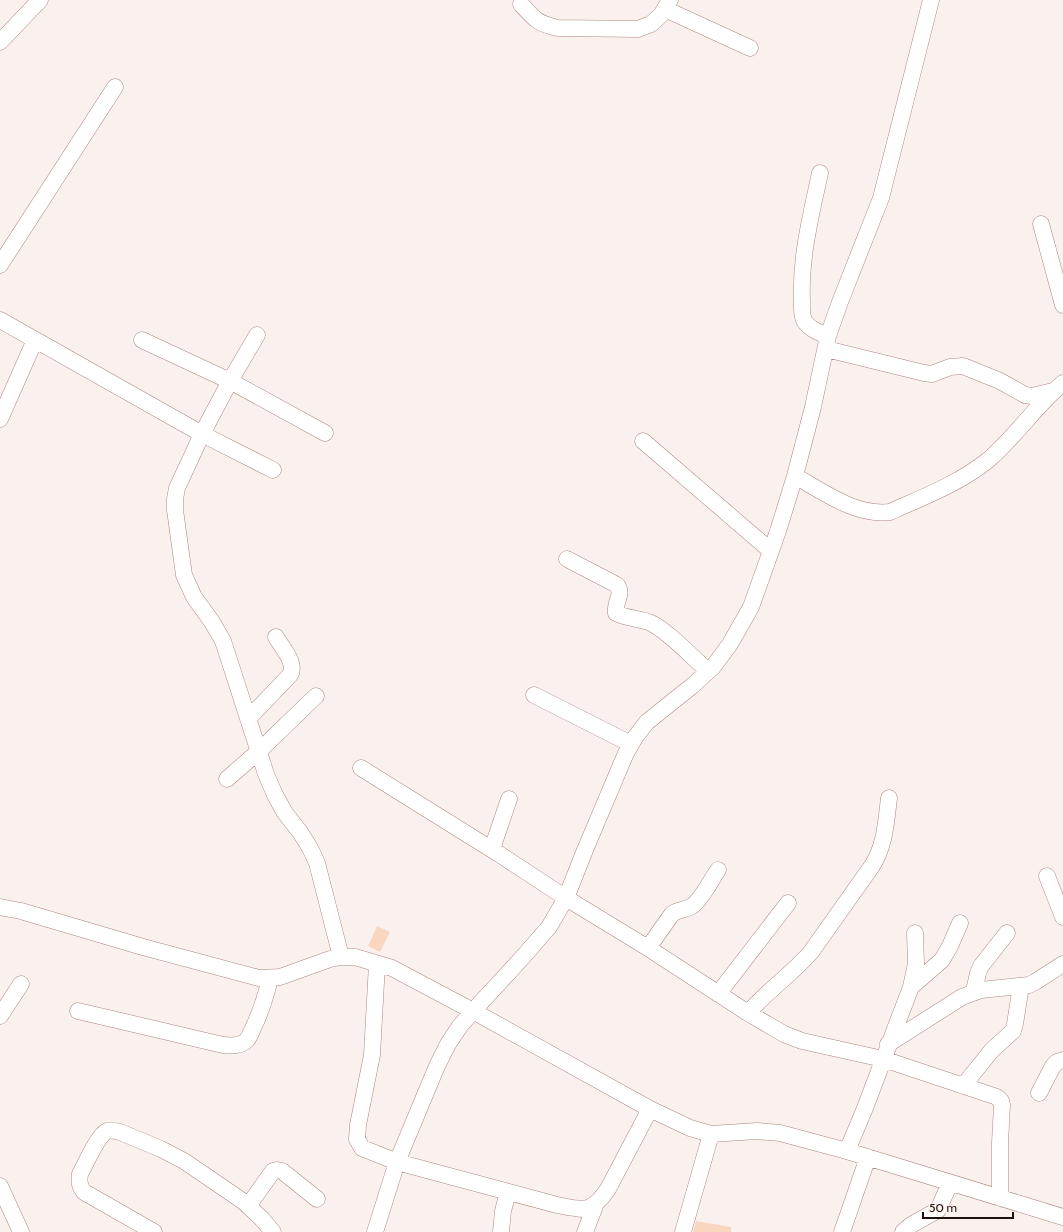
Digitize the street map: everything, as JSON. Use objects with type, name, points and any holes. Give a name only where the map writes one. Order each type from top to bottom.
[{"type":"street","points":[[0,42],[40,0]]},
{"type":"street","points":[[375,1232],[397,1162],[437,1066],[446,1049],[460,1026],[549,927],[566,898],[631,744],[647,722],[692,686],[708,671],[730,644],[751,607],[795,476],[813,407],[827,343],[840,302],[882,198],[930,0]]},
{"type":"street","points":[[521,4],[534,19],[545,25],[558,28],[638,29],[651,24],[661,15],[667,4],[750,48]]},
{"type":"street","points":[[0,265],[115,87]]},
{"type":"street","points":[[820,173],[805,245],[801,287],[802,312],[804,321],[827,343],[924,373],[932,374],[950,366],[963,366],[1000,380],[1025,395],[1032,396],[1058,387]]},
{"type":"street","points":[[1041,224],[1063,305]]},
{"type":"street","points":[[0,320],[202,434],[273,470]]},
{"type":"street","points":[[257,335],[230,381],[202,434],[177,488],[175,510],[184,575],[194,597],[212,622],[223,641],[248,719],[275,795],[285,813],[310,848],[316,863],[341,957]]},
{"type":"street","points":[[0,419],[35,340]]},
{"type":"street","points":[[142,340],[230,381],[325,433]]},
{"type":"street","points":[[795,476],[850,507],[878,513],[890,512],[970,474],[988,460],[1013,436],[1028,417],[1058,387]]},
{"type":"street","points":[[643,442],[771,551]]},
{"type":"street","points":[[567,559],[617,585],[620,589],[620,593],[615,606],[616,612],[621,616],[645,620],[660,628],[708,671]]},
{"type":"street","points":[[248,719],[293,671],[292,665],[276,637]]},
{"type":"street","points":[[534,695],[631,744]]},
{"type":"street","points":[[227,779],[259,751],[316,696]]},
{"type":"street","points":[[362,768],[492,849],[566,898],[648,948],[748,1013],[784,1034],[802,1040],[885,1052],[963,1086],[997,1097],[1001,1100],[1002,1105],[1000,1198]]},
{"type":"street","points":[[492,849],[509,798]]},
{"type":"street","points":[[748,1013],[811,952],[878,857],[882,847],[889,798]]},
{"type":"street","points":[[648,948],[672,914],[689,908],[698,901],[718,870]]},
{"type":"street","points":[[1047,876],[1063,917]]},
{"type":"street","points":[[718,994],[788,903]]},
{"type":"street","points":[[0,907],[21,911],[259,978],[280,977],[330,959],[355,957],[392,968],[650,1109],[690,1128],[711,1134],[770,1131],[868,1157],[1000,1198],[1062,1213]]},
{"type":"street","points":[[911,987],[942,960],[960,923]]},
{"type":"street","points":[[847,1151],[864,1111],[885,1052],[911,987],[916,964],[914,933]]},
{"type":"street","points":[[974,991],[978,972],[1007,934]]},
{"type":"street","points":[[377,964],[372,1055],[358,1125],[357,1139],[362,1148],[397,1162],[557,1205],[587,1209],[595,1206]]},
{"type":"street","points":[[885,1052],[962,996],[974,991],[1021,986],[1035,982],[1063,964]]},
{"type":"street","points":[[78,1011],[223,1045],[240,1045],[247,1040],[251,1033],[265,1001],[270,978]]},
{"type":"street","points":[[0,1016],[21,984]]},
{"type":"street","points":[[963,1086],[992,1050],[1013,1031],[1016,1024],[1021,986]]},
{"type":"street","points":[[1039,1093],[1053,1066],[1057,1062],[1063,1060]]},
{"type":"street","points":[[585,1232],[595,1206],[608,1189],[650,1109]]},
{"type":"street","points":[[154,1232],[84,1192],[80,1187],[80,1174],[100,1138],[107,1131],[113,1130],[120,1132],[161,1149],[190,1165],[248,1206],[273,1232]]},
{"type":"street","points":[[683,1232],[711,1134]]},
{"type":"street","points":[[842,1232],[868,1157]]},
{"type":"street","points":[[248,1206],[273,1171],[277,1170],[282,1171],[317,1200]]},
{"type":"street","points":[[903,1232],[911,1225],[938,1210],[950,1183]]},
{"type":"street","points":[[0,1186],[21,1232]]},
{"type":"street","points":[[501,1232],[503,1211],[508,1192]]},
{"type":"building","points":[[377,926],[390,932],[380,952],[368,946]]},
{"type":"building","points":[[696,1221],[731,1227],[731,1232],[693,1232]]}]
